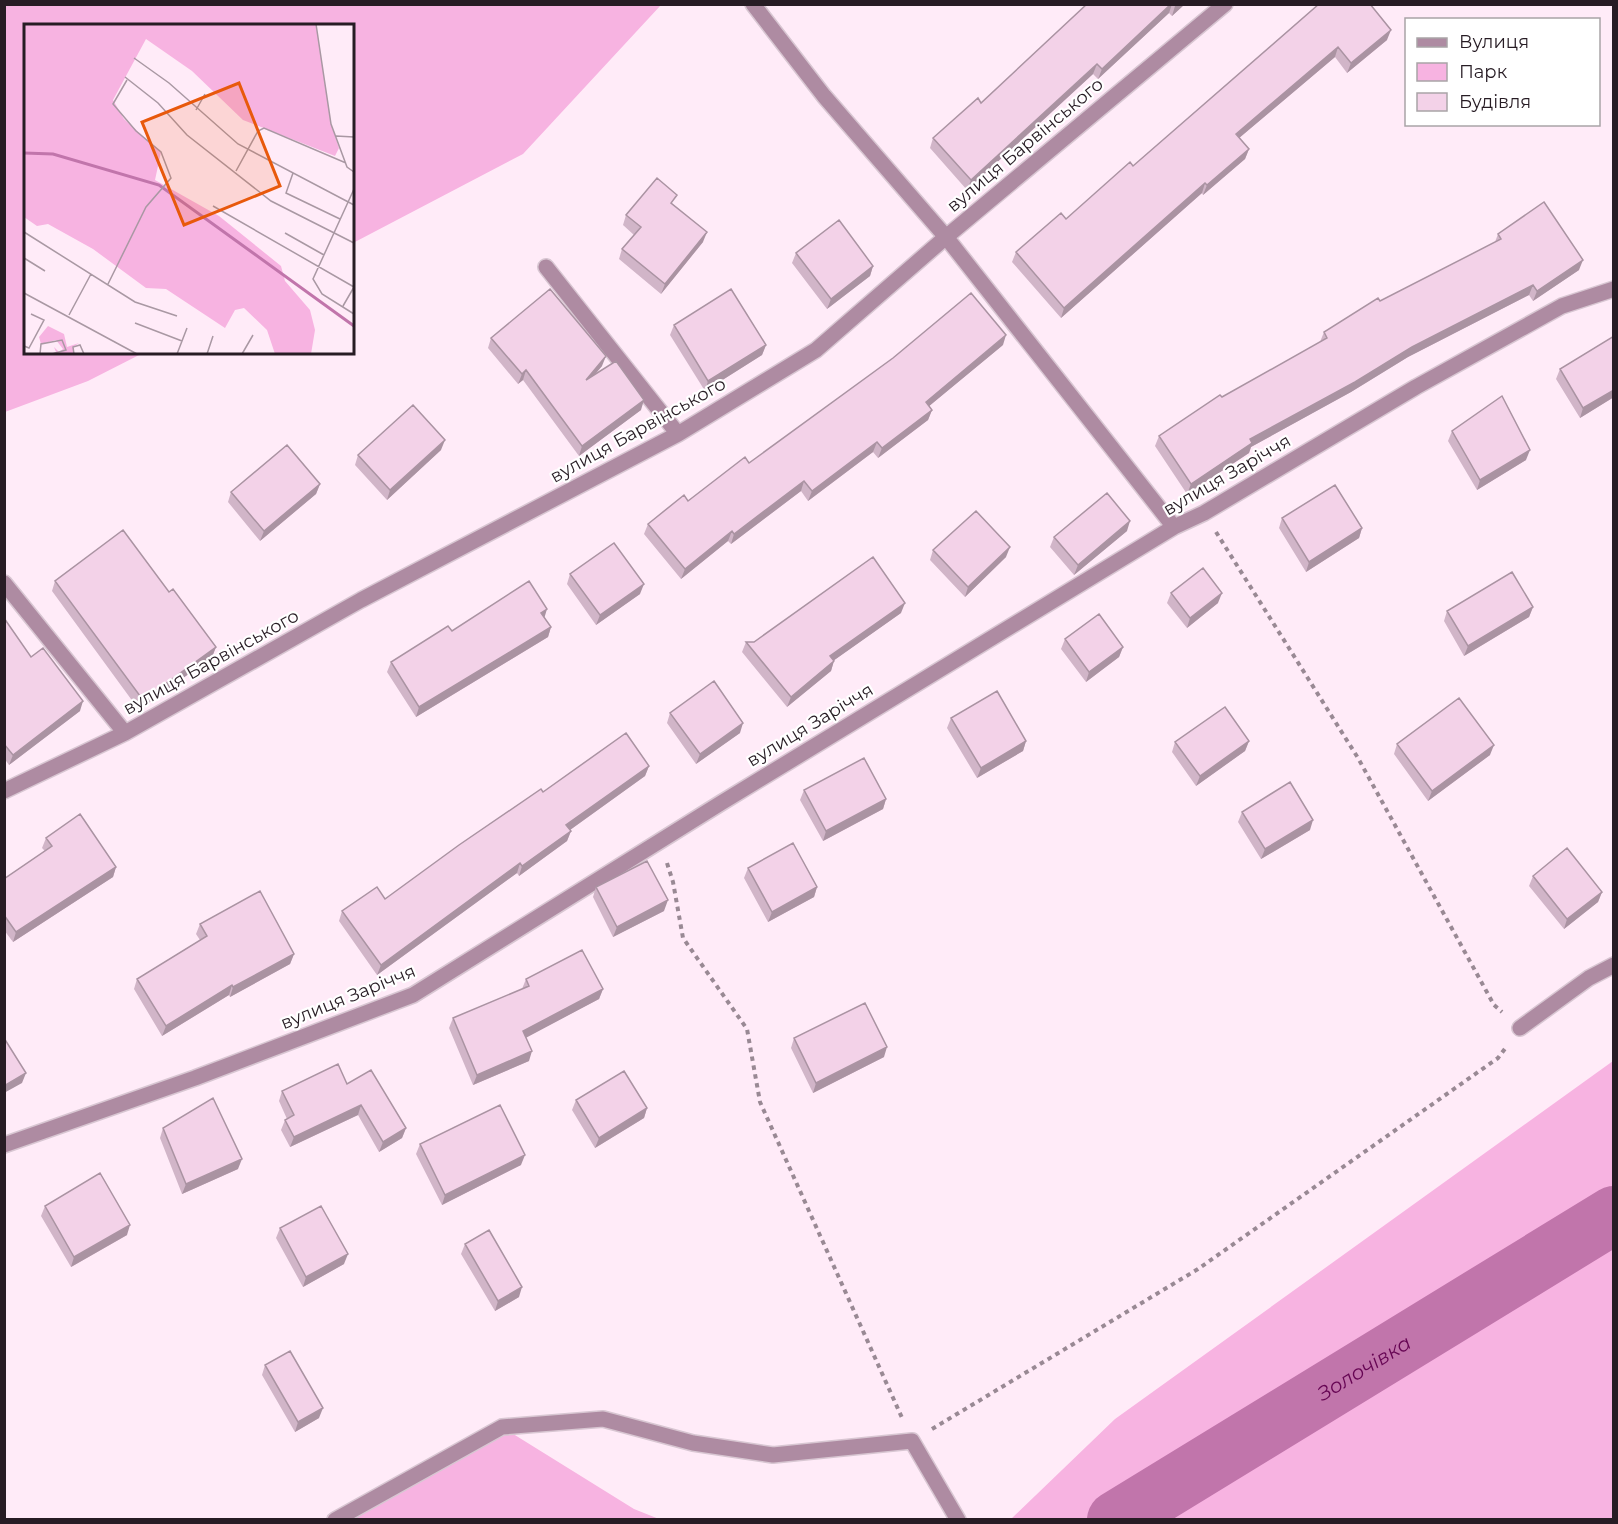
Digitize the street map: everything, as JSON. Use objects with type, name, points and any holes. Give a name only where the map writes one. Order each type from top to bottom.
[{"type":"street","points":[[753,4],[824,96],[946,237],[1174,527]]},
{"type":"street","name":"вулиця Барвінського","points":[[4,791],[125,733],[361,600],[678,434],[816,350],[946,237],[1226,4]]},
{"type":"street","points":[[546,267],[678,434]]},
{"type":"street","name":"вулиця Заріччя","points":[[4,1145],[195,1078],[413,994],[1174,527],[1204,513],[1416,387],[1551,312],[1614,289]]},
{"type":"street","points":[[4,583],[125,733]]},
{"type":"street","points":[[1520,1028],[1589,978],[1614,965]]},
{"type":"street","points":[[335,1520],[502,1427],[603,1419],[693,1443],[773,1455],[912,1441],[958,1520]]},
{"type":"path","points":[[661,842],[673,882],[683,939],[747,1029],[760,1102],[912,1441],[1197,1269],[1498,1058],[1520,1028],[1494,1005],[1358,758],[1204,513]]},
{"type":"green space","points":[[5,4],[661,4],[523,154],[354,242],[354,24],[24,24],[24,354],[141,354],[88,381],[5,412]]},
{"type":"green space","points":[[1613,1061],[1613,1519],[1011,1519],[1115,1419]]},
{"type":"green space","points":[[502,1427],[634,1509],[659,1519],[335,1520]]},
{"type":"building","points":[[1087,4],[1171,4],[1102,69],[1097,64],[971,180],[933,138],[978,98],[981,103]]},
{"type":"building","points":[[1319,4],[1370,4],[1391,30],[1351,63],[1338,47],[1236,134],[1249,149],[1207,185],[1205,183],[1064,308],[1016,252],[1061,213],[1066,219],[1130,162],[1133,166]]},
{"type":"building","points":[[657,178],[677,195],[671,203],[707,232],[665,284],[622,249],[641,227],[626,215]]},
{"type":"building","points":[[1544,202],[1583,260],[1537,291],[1533,285],[1412,347],[1355,382],[1250,439],[1252,443],[1191,484],[1159,436],[1220,395],[1222,397],[1327,338],[1324,332],[1378,298],[1380,301],[1501,239],[1498,234]]},
{"type":"building","points":[[839,220],[873,266],[831,299],[796,253]]},
{"type":"building","points":[[550,289],[606,356],[586,380],[616,361],[644,400],[582,446],[526,370],[522,374],[491,338]]},
{"type":"building","points":[[731,289],[766,345],[708,381],[674,325]]},
{"type":"building","points":[[971,293],[1006,335],[926,402],[932,410],[882,448],[877,442],[812,491],[804,481],[734,534],[732,531],[685,569],[648,524],[684,495],[688,501],[745,457],[749,463],[893,358]]},
{"type":"building","points":[[1614,336],[1614,390],[1583,408],[1560,369]]},
{"type":"building","points":[[1502,396],[1530,450],[1480,480],[1452,431]]},
{"type":"building","points":[[413,405],[445,440],[390,490],[358,455]]},
{"type":"building","points":[[287,445],[320,484],[264,531],[231,492]]},
{"type":"building","points":[[1335,485],[1362,528],[1309,562],[1282,518]]},
{"type":"building","points":[[1107,493],[1130,521],[1078,565],[1054,537]]},
{"type":"building","points":[[976,511],[1010,547],[968,587],[933,550]]},
{"type":"building","points":[[123,530],[169,592],[173,589],[216,647],[143,700],[55,581]]},
{"type":"building","points":[[614,543],[644,584],[600,615],[570,574]]},
{"type":"building","points":[[873,557],[905,603],[830,656],[834,661],[791,697],[746,642],[754,642]]},
{"type":"building","points":[[1203,568],[1222,593],[1190,618],[1171,593]]},
{"type":"building","points":[[1512,572],[1533,607],[1468,646],[1447,611]]},
{"type":"building","points":[[529,581],[547,609],[541,613],[551,627],[419,707],[391,662],[448,626],[452,631]]},
{"type":"building","points":[[1099,614],[1123,647],[1089,672],[1065,639]]},
{"type":"building","points":[[4,618],[31,657],[43,648],[83,701],[13,755],[4,744]]},
{"type":"building","points":[[714,681],[743,723],[700,754],[670,713]]},
{"type":"building","points":[[997,691],[1026,741],[981,768],[951,718]]},
{"type":"building","points":[[1459,698],[1494,745],[1432,791],[1397,744]]},
{"type":"building","points":[[1225,707],[1249,741],[1200,776],[1175,742]]},
{"type":"building","points":[[626,733],[649,766],[566,825],[571,831],[522,866],[520,863],[381,965],[342,911],[377,887],[385,899],[459,845],[541,789],[543,792]]},
{"type":"building","points":[[864,758],[886,799],[826,831],[804,790]]},
{"type":"building","points":[[1290,782],[1313,820],[1265,849],[1242,812]]},
{"type":"building","points":[[80,814],[116,867],[16,932],[4,915],[4,879],[52,846],[46,838]]},
{"type":"building","points":[[793,843],[817,887],[772,912],[748,868]]},
{"type":"building","points":[[1567,848],[1602,892],[1567,919],[1533,876]]},
{"type":"building","points":[[647,861],[668,900],[617,927],[596,887]]},
{"type":"building","points":[[260,891],[294,954],[233,987],[232,985],[166,1026],[137,979],[207,936],[200,924]]},
{"type":"building","points":[[582,950],[603,989],[523,1031],[532,1051],[477,1075],[453,1018],[529,986],[526,979]]},
{"type":"building","points":[[865,1003],[887,1047],[816,1083],[794,1038]]},
{"type":"building","points":[[4,1038],[26,1073],[4,1086]]},
{"type":"building","points":[[338,1064],[347,1084],[371,1070],[406,1128],[383,1142],[361,1105],[294,1137],[285,1120],[294,1115],[282,1091]]},
{"type":"building","points":[[624,1071],[647,1108],[599,1138],[576,1100]]},
{"type":"building","points":[[213,1098],[242,1159],[186,1184],[163,1128]]},
{"type":"building","points":[[500,1105],[525,1155],[445,1195],[420,1144]]},
{"type":"building","points":[[100,1173],[130,1225],[74,1257],[45,1206]]},
{"type":"building","points":[[321,1206],[348,1254],[306,1277],[280,1228]]},
{"type":"building","points":[[489,1230],[522,1287],[498,1301],[465,1244]]},
{"type":"building","points":[[290,1351],[323,1408],[298,1422],[265,1365]]},
{"type":"waterway","name":"Золочівка","points":[[1116,1520],[1614,1215]]}]
